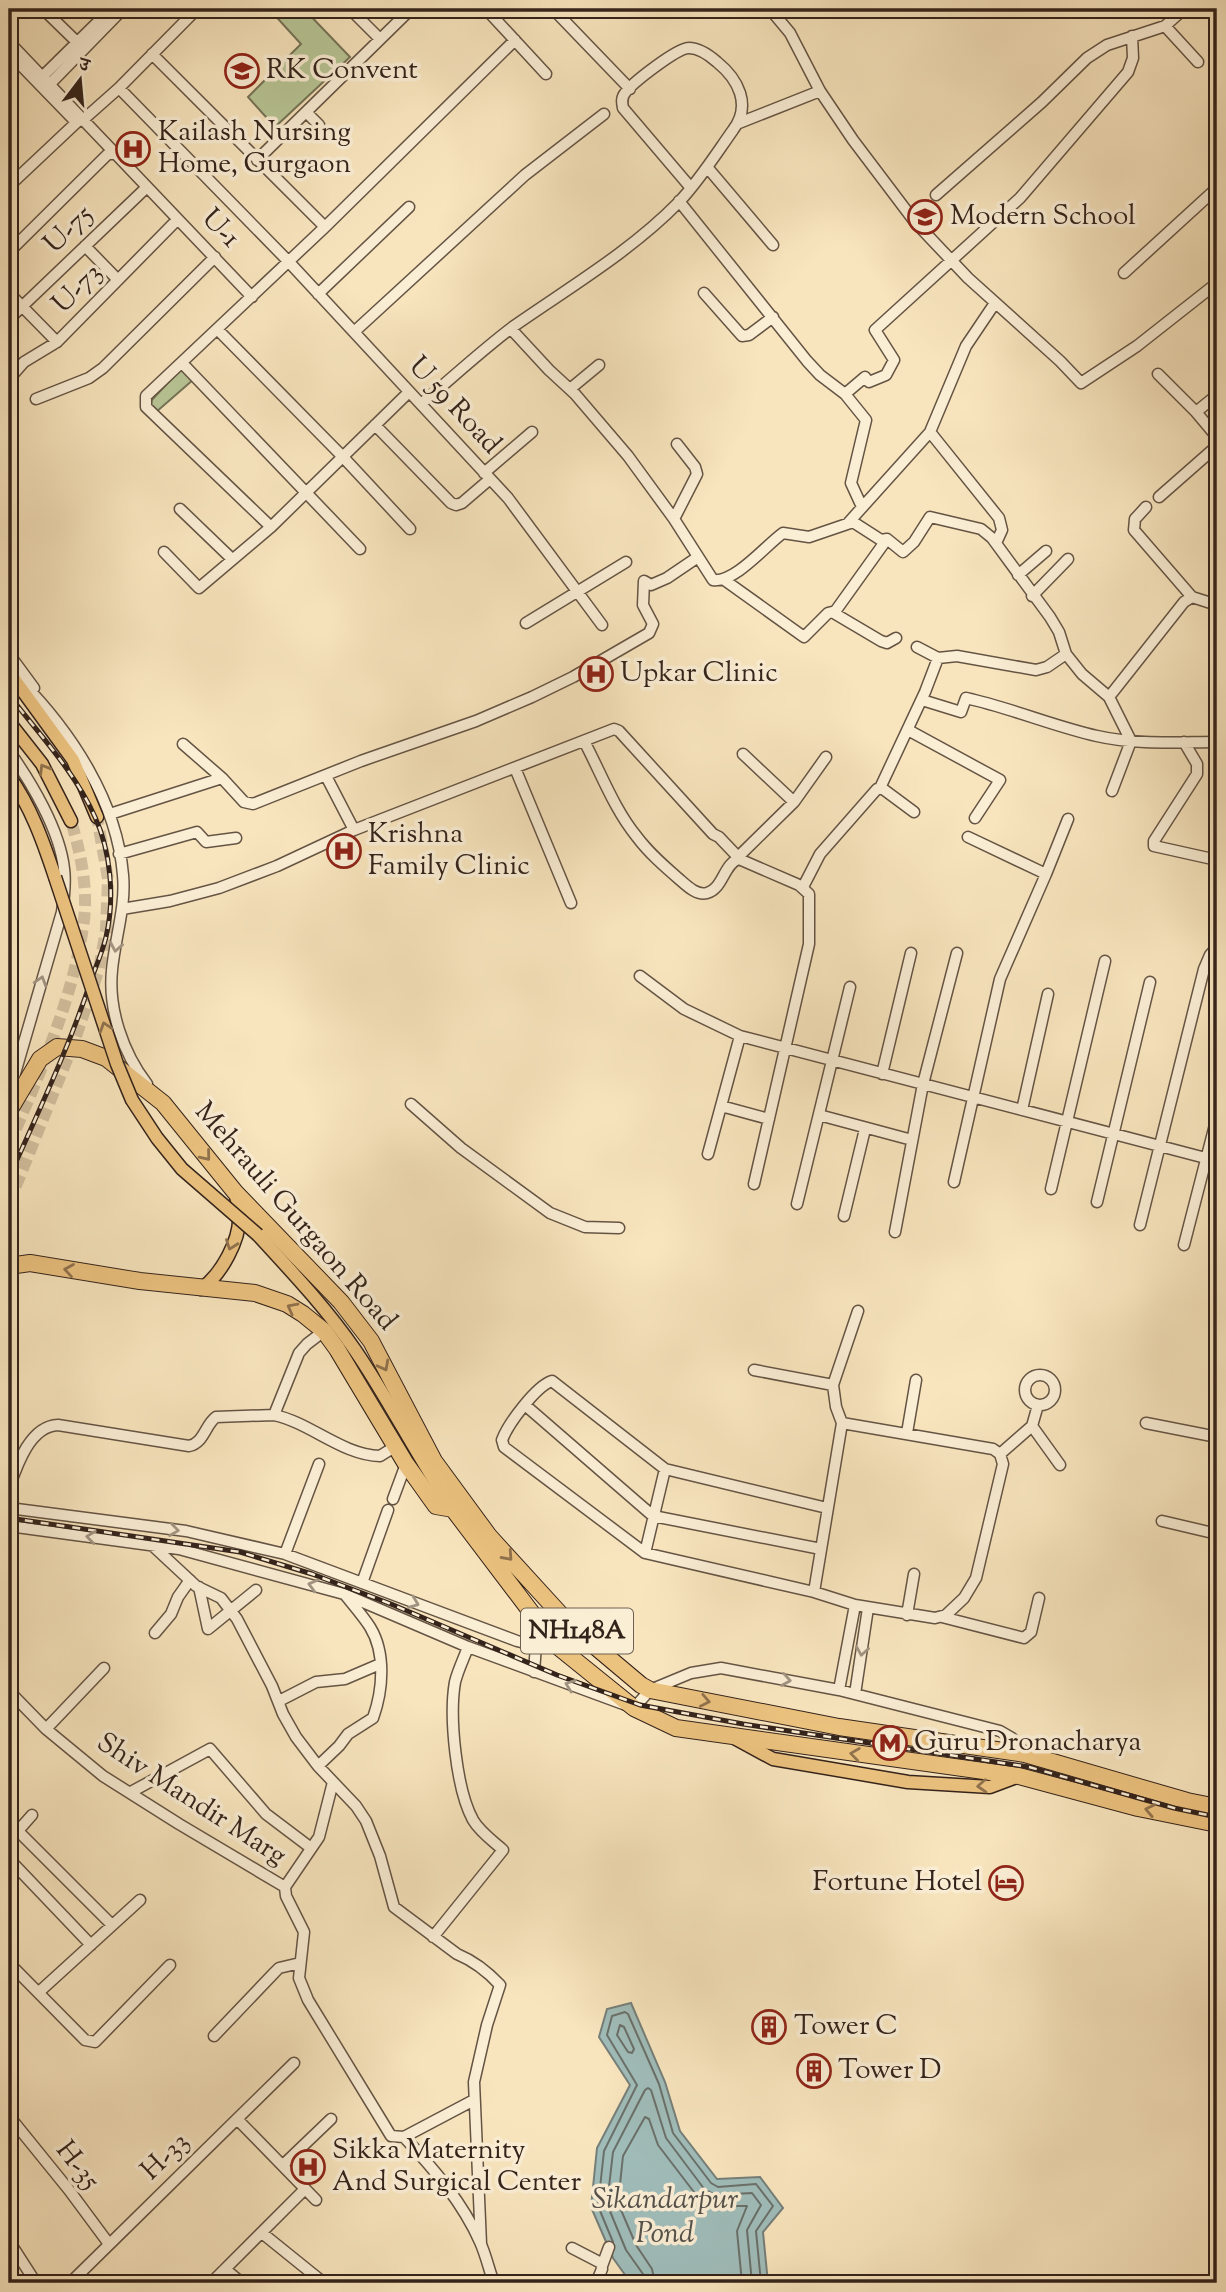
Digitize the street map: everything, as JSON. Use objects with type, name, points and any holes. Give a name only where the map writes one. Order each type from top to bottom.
[{"type":"highway","name":"Mehrauli Gurgaon Road","points":[[9,1111],[40,1059],[57,1047],[82,1049],[106,1058],[163,1103],[235,1192],[341,1302],[371,1341],[435,1461],[489,1536],[572,1627],[641,1685],[650,1690],[839,1727],[1025,1754],[1187,1801],[1217,1807]]},
{"type":"highway","name":"Mehrauli Gurgaon Road","points":[[9,1266],[30,1263],[201,1289],[255,1293],[287,1304],[303,1314],[324,1331],[338,1349],[406,1464],[436,1506],[453,1509],[556,1645],[635,1708],[676,1728],[1019,1776],[1138,1808],[1217,1824]]},
{"type":"main road","points":[[9,670],[74,760],[104,815]]},
{"type":"main road","points":[[9,722],[42,764],[71,821]]},
{"type":"main road","points":[[9,776],[22,794],[40,833],[117,1064],[132,1100],[182,1169],[258,1235],[325,1310],[355,1351],[425,1468],[453,1509]]},
{"type":"main road","points":[[201,1289],[220,1272],[233,1244],[240,1217],[235,1192]]},
{"type":"main road","points":[[9,1259],[30,1263]]},
{"type":"street","points":[[43,9],[81,46]]},
{"type":"street","points":[[9,186],[119,88],[197,9]]},
{"type":"street","points":[[350,9],[380,39]]},
{"type":"street","points":[[257,160],[411,9]]},
{"type":"street","points":[[486,9],[546,74]]},
{"type":"street","points":[[571,9],[557,13],[630,89]]},
{"type":"street","points":[[771,9],[790,33],[820,91],[869,163],[915,222],[951,261],[1081,383],[1137,346],[1217,283]]},
{"type":"street","points":[[936,195],[1042,102],[1087,58],[1107,45],[1165,26],[1184,9]]},
{"type":"street","points":[[9,53],[44,82],[114,10]]},
{"type":"street","points":[[1165,26],[1198,62]]},
{"type":"street","points":[[845,394],[865,377],[869,382],[886,375],[894,360],[875,330],[1020,198],[1128,72],[1133,58],[1132,36]]},
{"type":"street","points":[[271,527],[146,407],[146,396],[325,228],[515,40]]},
{"type":"street","name":"U-1","points":[[9,42],[81,123],[250,299]]},
{"type":"street","points":[[421,404],[511,329],[647,231],[691,188],[739,123],[743,107],[738,87],[723,67],[701,51],[691,48],[682,49],[624,94],[621,101],[623,108],[691,188]]},
{"type":"street","points":[[152,54],[325,228]]},
{"type":"street","name":"U 59 Road","points":[[119,88],[288,261],[508,498],[601,625]]},
{"type":"street","points":[[739,123],[820,91]]},
{"type":"street","points":[[306,112],[318,125]]},
{"type":"street","points":[[354,332],[525,175],[604,114]]},
{"type":"street","points":[[9,252],[112,154]]},
{"type":"street","points":[[706,167],[773,245]]},
{"type":"street","points":[[1124,273],[1217,188]]},
{"type":"street","name":"U-1","points":[[145,189],[173,224],[213,259]]},
{"type":"street","name":"U-75","points":[[9,319],[145,189]]},
{"type":"street","points":[[679,201],[813,368],[845,394],[866,420],[851,483],[862,507]]},
{"type":"street","points":[[318,293],[409,207]]},
{"type":"street","name":"U-73","points":[[9,379],[24,362],[57,342],[173,224]]},
{"type":"street","points":[[85,246],[118,280]]},
{"type":"street","points":[[36,399],[89,378],[103,368],[213,259]]},
{"type":"street","points":[[9,293],[57,342]]},
{"type":"street","points":[[704,293],[742,336],[749,335],[773,317]]},
{"type":"street","points":[[511,329],[570,389],[628,456],[674,519],[710,578],[715,581],[752,561],[783,533],[809,537],[849,522],[930,432],[966,346],[995,303]]},
{"type":"street","points":[[218,330],[410,529]]},
{"type":"street","points":[[182,363],[360,549]]},
{"type":"street","points":[[570,389],[599,365]]},
{"type":"street","points":[[1158,374],[1217,437]]},
{"type":"street","points":[[164,552],[199,588],[271,527],[409,392]]},
{"type":"street","points":[[1196,412],[1217,395]]},
{"type":"street","points":[[375,425],[456,505],[462,503],[532,432]]},
{"type":"street","points":[[930,432],[999,518],[1002,530],[996,543]]},
{"type":"street","points":[[674,519],[697,474],[695,467],[677,444]]},
{"type":"street","points":[[1158,497],[1217,446]]},
{"type":"street","points":[[1146,508],[1135,519],[1134,530],[1192,597],[1217,605]]},
{"type":"street","points":[[180,509],[232,559]]},
{"type":"street","points":[[849,522],[857,524],[881,540],[887,539],[904,552],[914,542],[925,522],[933,517],[981,529],[996,543],[1054,624],[1066,654],[1082,674],[1109,697],[1131,741],[1112,791]]},
{"type":"street","points":[[834,613],[887,539]]},
{"type":"street","points":[[1018,575],[1046,551]]},
{"type":"street","points":[[183,744],[222,778],[244,802],[253,804],[385,752],[487,716],[543,692],[606,659],[649,633],[653,627],[643,605],[644,581],[651,585],[660,583],[698,557]]},
{"type":"street","points":[[1032,596],[1068,559]]},
{"type":"street","points":[[526,623],[576,590],[626,562]]},
{"type":"street","points":[[723,579],[804,637],[828,613],[834,613],[881,641],[887,643],[896,638]]},
{"type":"street","points":[[1109,697],[1184,602],[1192,597]]},
{"type":"street","points":[[917,647],[938,658],[957,656],[1036,670],[1048,667],[1066,654]]},
{"type":"street","points":[[9,654],[25,673],[43,704]]},
{"type":"street","points":[[803,887],[826,847],[875,790],[880,788],[938,658]]},
{"type":"street","points":[[9,670],[43,704],[77,748],[119,854],[123,875],[122,909],[112,970],[111,1001],[136,1071],[163,1103]]},
{"type":"street","points":[[922,699],[961,712],[966,698],[1095,736],[1131,741],[1217,742]]},
{"type":"street","points":[[122,909],[170,901],[219,888],[277,866],[354,830],[611,729],[619,731],[737,858],[803,887],[810,899],[809,944],[754,1184]]},
{"type":"street","points":[[908,730],[1000,780],[975,818]]},
{"type":"street","points":[[584,741],[628,825],[659,862],[698,893],[710,893],[715,889],[737,858],[794,802],[826,757]]},
{"type":"street","points":[[1184,742],[1197,764],[1197,774],[1154,841],[1154,846],[1217,860]]},
{"type":"street","points":[[9,751],[25,773],[52,827],[64,867],[65,891],[62,912],[9,1094]]},
{"type":"street","points":[[743,754],[794,802]]},
{"type":"street","points":[[515,768],[571,904]]},
{"type":"street","points":[[326,776],[354,830]]},
{"type":"street","points":[[104,815],[222,778]]},
{"type":"street","points":[[880,788],[914,812]]},
{"type":"street","points":[[954,1182],[1002,973],[1068,819]]},
{"type":"street","points":[[119,854],[197,832],[206,842],[236,838]]},
{"type":"street","points":[[968,837],[1046,874]]},
{"type":"street","points":[[1140,1224],[1204,969],[1217,947]]},
{"type":"street","points":[[882,1074],[911,953]]},
{"type":"street","points":[[895,1232],[923,1084],[957,953]]},
{"type":"street","points":[[1051,1189],[1105,961]]},
{"type":"street","points":[[640,976],[684,1009],[740,1036],[1212,1160]]},
{"type":"street","points":[[1097,1202],[1150,982]]},
{"type":"street","points":[[797,1204],[850,987]]},
{"type":"street","points":[[1022,1110],[1048,994]]},
{"type":"street","points":[[708,1154],[740,1036]]},
{"type":"street","points":[[411,1104],[461,1148],[550,1213],[585,1227],[619,1228]]},
{"type":"street","points":[[721,1106],[769,1119]]},
{"type":"street","points":[[819,1115],[912,1140]]},
{"type":"street","points":[[1184,1244],[1212,1160],[1217,1117]]},
{"type":"street","points":[[844,1216],[865,1129]]},
{"type":"street","points":[[814,1592],[842,1423],[833,1385],[858,1311]]},
{"type":"street","points":[[274,1415],[299,1353],[324,1331]]},
{"type":"street","points":[[754,1370],[833,1385]]},
{"type":"street","points":[[906,1433],[916,1380]]},
{"type":"street","points":[[827,1508],[665,1469],[557,1382],[547,1382],[525,1405],[502,1440],[505,1447],[645,1553],[814,1592],[855,1605],[908,1615],[942,1617],[1024,1638],[1031,1632],[1039,1598]]},
{"type":"street","points":[[525,1405],[653,1517],[821,1549]]},
{"type":"street","points":[[1000,1454],[1032,1426],[1038,1405]]},
{"type":"street","points":[[9,1488],[33,1439],[48,1426],[58,1425],[189,1446],[196,1445],[211,1420],[216,1417],[274,1415],[289,1419],[325,1438],[366,1454],[380,1456],[396,1446]]},
{"type":"street","points":[[842,1423],[993,1449],[1000,1454],[1003,1464],[976,1578],[969,1592],[942,1617]]},
{"type":"street","points":[[1146,1423],[1217,1437]]},
{"type":"street","points":[[1032,1426],[1060,1465]]},
{"type":"street","points":[[285,1554],[319,1464]]},
{"type":"street","points":[[393,1499],[406,1464]]},
{"type":"street","points":[[645,1553],[665,1469]]},
{"type":"street","points":[[9,1508],[186,1531],[285,1554],[517,1642],[556,1645],[572,1627]]},
{"type":"street","points":[[362,1583],[388,1510]]},
{"type":"street","points":[[1162,1521],[1217,1534]]},
{"type":"street","points":[[9,1526],[179,1549],[342,1593],[468,1647],[635,1708],[650,1690],[691,1673],[721,1668],[839,1690],[1000,1731],[1012,1738],[1025,1754]]},
{"type":"street","points":[[153,1545],[194,1584],[215,1594],[230,1609],[251,1643],[288,1724],[318,1766],[360,1811],[371,1832],[394,1907],[457,1954],[465,1956],[486,1970],[500,1985],[475,2070],[481,2244]]},
{"type":"street","points":[[908,1615],[914,1574]]},
{"type":"street","points":[[318,1766],[348,1734],[373,1718],[379,1692],[379,1648],[371,1628],[342,1593],[344,1576]]},
{"type":"street","points":[[194,1584],[208,1629],[256,1590]]},
{"type":"street","points":[[155,1633],[171,1614],[178,1597],[194,1584]]},
{"type":"street","points":[[839,1690],[855,1605]]},
{"type":"street","points":[[855,1694],[869,1608]]},
{"type":"street","points":[[534,1672],[536,1645]]},
{"type":"street","points":[[433,1937],[503,1850],[473,1821],[456,1757],[454,1690],[468,1647]]},
{"type":"street","points":[[279,1701],[316,1682],[345,1679],[380,1664]]},
{"type":"street","points":[[46,1728],[104,1668]]},
{"type":"street","name":"Shiv Mandir Marg","points":[[9,1691],[46,1728],[103,1776],[285,1887],[286,1896],[304,1932],[299,1978],[308,2000],[391,2136],[404,2137],[453,2196],[481,2244],[492,2279]]},
{"type":"street","points":[[131,1792],[210,1749],[266,1814],[311,1848]]},
{"type":"street","points":[[285,1887],[323,1828],[333,1782]]},
{"type":"street","points":[[9,1841],[32,1815]]},
{"type":"street","points":[[18,1831],[112,1926]]},
{"type":"street","points":[[9,1858],[91,1945]]},
{"type":"street","points":[[39,1992],[140,1900]]},
{"type":"street","points":[[9,1963],[85,2040],[95,2042],[170,1965]]},
{"type":"street","points":[[214,2036],[279,1968],[300,1963]]},
{"type":"street","name":"H-33","points":[[70,2283],[294,2063]]},
{"type":"street","points":[[404,2137],[474,2100]]},
{"type":"street","name":"H-35","points":[[9,2116],[109,2244]]},
{"type":"street","points":[[284,2165],[331,2119]]},
{"type":"street","points":[[238,2120],[316,2200]]},
{"type":"street","points":[[211,2283],[305,2189]]},
{"type":"street","points":[[262,2233],[324,2283]]},
{"type":"street","points":[[9,2241],[36,2283]]},
{"type":"street","points":[[596,2283],[609,2247]]},
{"type":"street","points":[[572,2248],[599,2261],[602,2266]]},
{"type":"street","points":[[225,2269],[242,2283]]},
{"type":"street","points":[[492,2279],[500,2283]]},
{"type":"green space","points":[[269,9],[304,9],[350,57],[275,127],[248,97],[301,44]]},
{"type":"green space","points":[[182,368],[194,379],[155,413],[146,406]]},
{"type":"water","name":"Sikandarpur Pond","points":[[631,2003],[665,2082],[680,2131],[717,2179],[760,2177],[783,2208],[763,2232],[768,2283],[631,2283],[613,2258],[591,2207],[597,2148],[630,2085],[599,2037],[607,2009]]},
{"type":"tunnel","points":[[9,1203],[74,1042],[99,969],[106,930],[108,879],[97,817]]},
{"type":"tunnel","points":[[9,1145],[53,1038],[78,955],[85,913],[84,886],[81,860],[71,821]]},
{"type":"railway","points":[[9,695],[56,754],[87,800],[105,845],[111,892],[109,922],[102,952],[64,1054],[9,1178]]},
{"type":"railway","points":[[9,1518],[240,1552],[312,1574],[391,1604],[557,1675],[640,1705],[743,1724],[1029,1767],[1174,1808],[1217,1817]]},
{"type":"place","name":"RK Convent","points":[[242,71]]},
{"type":"place","name":"Kailash Nursing Home, Gurgaon","points":[[133,149]]},
{"type":"place","name":"Modern School","points":[[925,217]]},
{"type":"place","name":"Upkar Clinic","points":[[596,674]]},
{"type":"place","name":"Krishna Family Clinic","points":[[344,851]]},
{"type":"place","name":"Guru Dronacharya","points":[[890,1743]]},
{"type":"place","name":"Fortune Hotel","points":[[1006,1883]]},
{"type":"place","name":"Tower C","points":[[769,2027]]},
{"type":"place","name":"Tower D","points":[[814,2071]]},
{"type":"place","name":"Sikka Maternity And Surgical Center","points":[[308,2167]]}]
